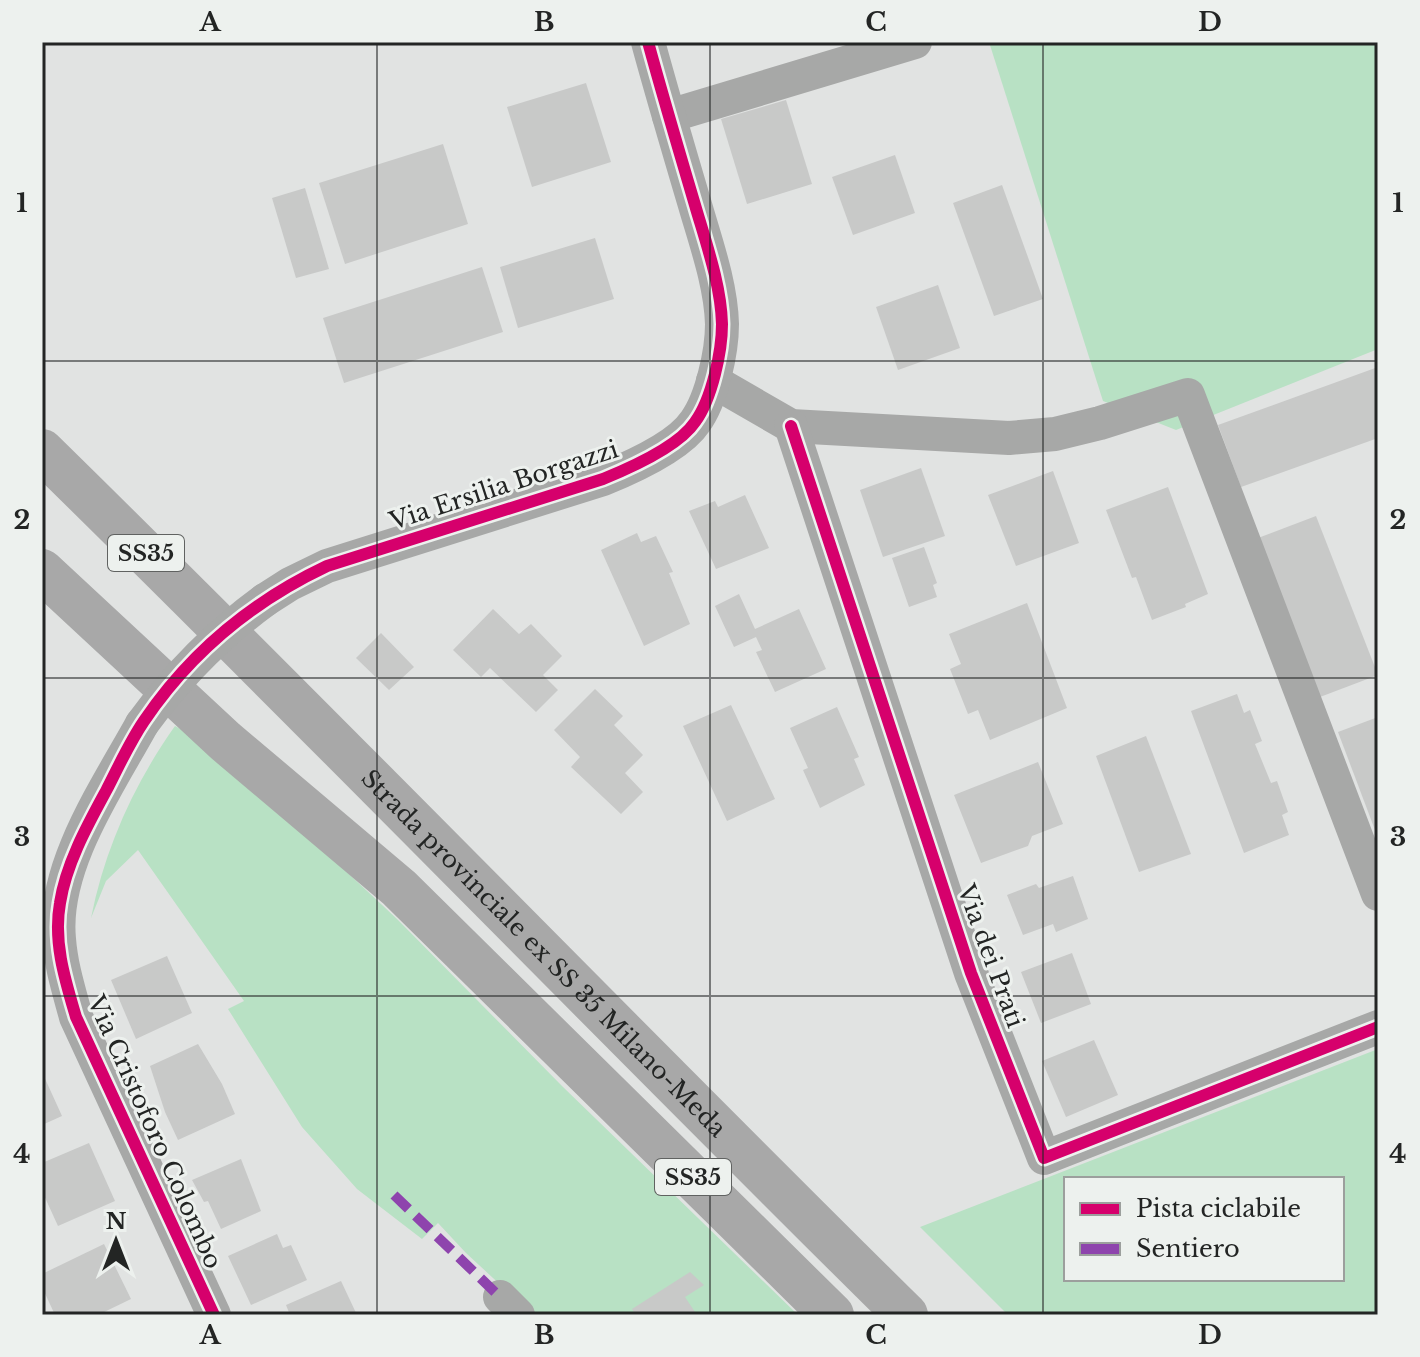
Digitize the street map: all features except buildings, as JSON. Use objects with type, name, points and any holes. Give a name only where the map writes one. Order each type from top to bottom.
[{"type":"highway","name":"Strada provinciale ex SS 35 Milano-Meda","points":[[42,451],[251,655],[664,1075],[906,1315]]},
{"type":"highway","name":"SS35","points":[[42,571],[225,741],[399,888],[832,1315]]},
{"type":"street","name":"Via Ersilia Borgazzi","points":[[142,724],[193,660],[235,622],[290,584],[327,566],[564,493],[634,466],[666,447],[695,423],[713,381],[721,351],[722,321],[718,291],[648,42]]},
{"type":"street","points":[[669,116],[915,42]]},
{"type":"street","points":[[713,381],[791,426],[1009,438],[1070,431],[1188,395],[1378,894]]},
{"type":"street","name":"Via dei Prati","points":[[791,426],[971,973],[1044,1158],[1378,1027]]},
{"type":"street","name":"Via Cristoforo Colombo","points":[[142,724],[55,877],[59,904],[58,936],[63,974],[76,1017],[214,1315]]},
{"type":"green space","points":[[989,42],[1378,42],[1378,349],[1176,430],[1103,401]]},
{"type":"green space","points":[[175,726],[213,747],[397,919],[562,1086],[798,1315],[533,1315],[438,1223],[422,1239],[357,1189],[302,1127],[228,1009],[244,1001],[138,850],[106,881],[91,918],[104,867],[123,818]]},
{"type":"green space","points":[[1378,1049],[1378,1315],[1008,1315],[920,1227]]},
{"type":"marked path","points":[[394,1195],[500,1297]]},
{"type":"cycle path","points":[[214,1315],[76,1017],[64,975],[58,932],[60,903],[67,874],[85,832],[144,721],[203,651],[249,612],[327,566],[603,479],[666,448],[695,422],[706,401],[718,361],[722,335],[721,309],[712,264],[648,42]]},
{"type":"cycle path","points":[[791,426],[971,973],[1044,1158],[1378,1027]]}]
